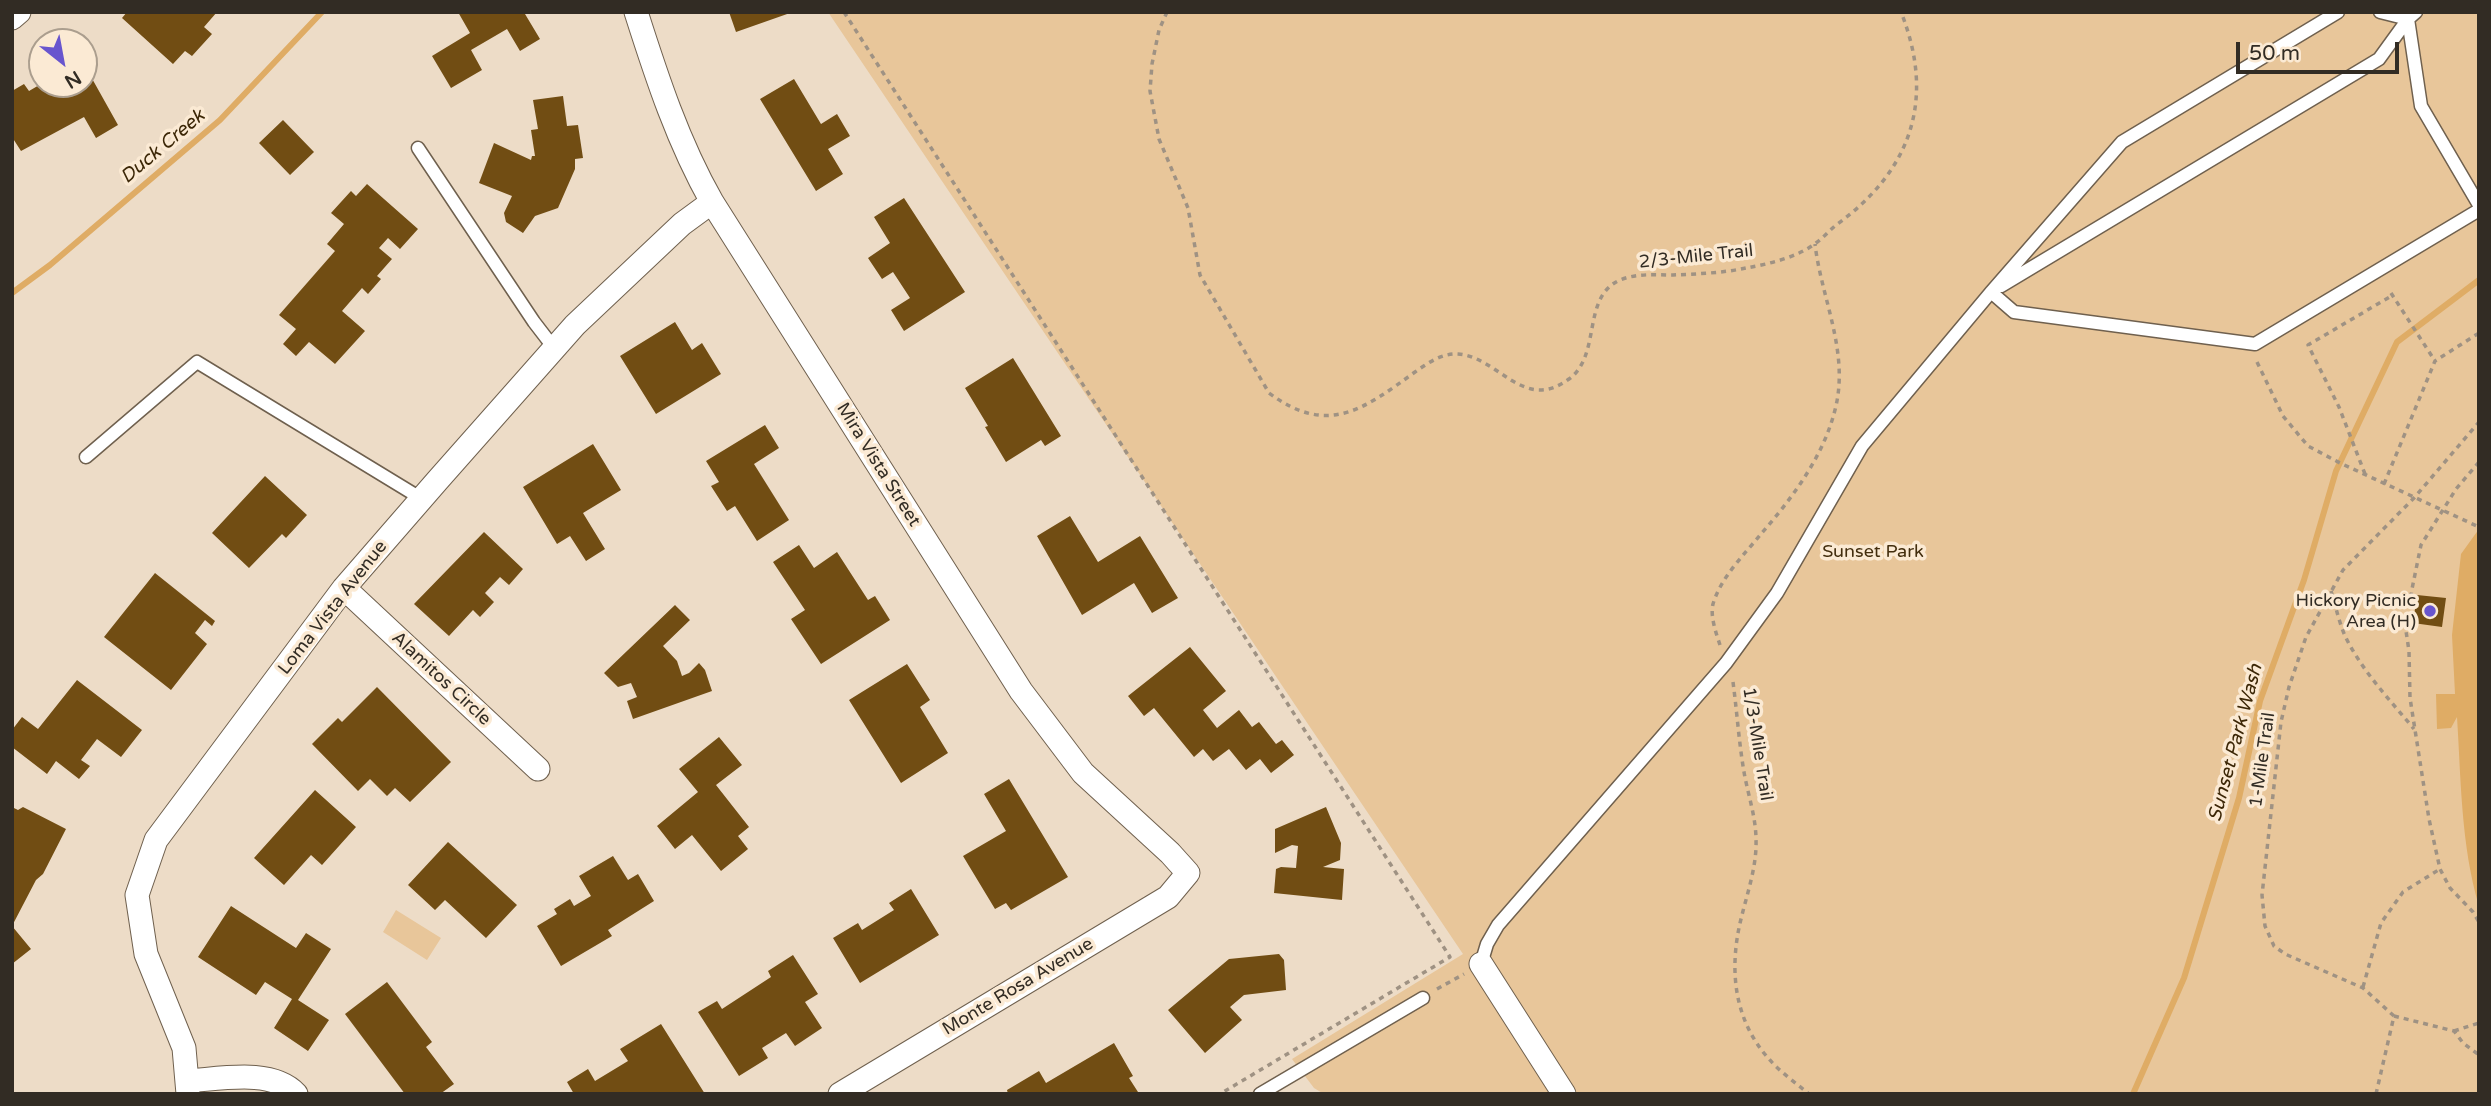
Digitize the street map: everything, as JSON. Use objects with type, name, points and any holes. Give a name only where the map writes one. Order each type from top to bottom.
[{"type":"street","points":[[12,18],[19,12]]},
{"type":"street","name":"Mira Vista Street","points":[[636,12],[665,103],[692,166],[712,202],[1021,691],[1083,774],[1170,853],[1188,873]]},
{"type":"street","name":"Loma Vista Avenue","points":[[188,1087],[184,1048],[146,954],[137,895],[156,840],[344,588],[583,316],[682,224],[712,202]]},
{"type":"street","name":"Alamitos Circle","points":[[344,588],[538,769]]},
{"type":"street","name":"Monte Rosa Avenue","points":[[840,1094],[1168,897],[1188,873]]},
{"type":"street","points":[[1481,964],[1564,1094]]},
{"type":"street","points":[[188,1087],[264,1077],[288,1085],[296,1094]]},
{"type":"lane","points":[[1481,964],[1487,944],[1498,925],[1726,663],[1777,593],[1863,446],[1991,292],[2122,142],[2338,12]]},
{"type":"lane","points":[[2380,12],[2412,16]]},
{"type":"lane","points":[[1991,292],[2379,59],[2412,16]]},
{"type":"lane","points":[[1991,292],[2014,312],[2255,344],[2479,207],[2421,106],[2412,16]]},
{"type":"lane","points":[[418,148],[554,348]]},
{"type":"lane","points":[[86,457],[197,362],[422,499]]},
{"type":"lane","points":[[1260,1094],[1423,998]]},
{"type":"path","points":[[844,12],[1450,957],[1220,1094]]},
{"type":"path","name":"2/3-Mile Trail","points":[[1167,12],[1159,30],[1152,64],[1150,91],[1153,118],[1188,208],[1200,275],[1269,393],[1298,411],[1318,417],[1355,412],[1432,360],[1457,354],[1471,357],[1510,381],[1532,390],[1559,386],[1583,367],[1600,299],[1609,286],[1622,279],[1642,275],[1745,269],[1777,261],[1815,244],[1876,191],[1900,159],[1912,122],[1917,86],[1913,51],[1901,12]]},
{"type":"path","name":"1/3-Mile Trail","points":[[1809,1094],[1769,1059],[1745,1021],[1737,999],[1733,970],[1737,933],[1754,864],[1756,842],[1733,680],[1715,630],[1712,606],[1735,566],[1796,490],[1819,452],[1830,426],[1837,398],[1838,363],[1835,330],[1818,269],[1815,244]]},
{"type":"path","points":[[2366,475],[2339,407],[2308,345],[2392,294],[2435,361]]},
{"type":"path","points":[[2384,484],[2435,361],[2479,333]]},
{"type":"path","points":[[2257,362],[2283,416],[2308,446],[2479,527]]},
{"type":"path","name":"1-Mile Trail","points":[[2394,1016],[2363,988],[2286,954],[2274,946],[2266,926],[2262,895],[2281,722],[2289,687],[2306,637],[2343,570],[2414,498],[2479,422]]},
{"type":"path","points":[[2479,462],[2470,470],[2421,545],[2406,631],[2415,731],[2440,869],[2450,888],[2479,922]]},
{"type":"path","points":[[2332,591],[2346,637],[2360,661],[2415,731]]},
{"type":"path","points":[[2363,988],[2381,923],[2403,892],[2440,869]]},
{"type":"path","points":[[1423,998],[1481,964]]},
{"type":"path","points":[[2376,1094],[2394,1016],[2454,1031],[2479,1023]]},
{"type":"path","points":[[2454,1031],[2463,1043],[2479,1055]]},
{"type":"green space","name":"Sunset Park","points":[[828,12],[2479,12],[2479,1094],[1324,1094],[1314,1088],[1292,1059],[1463,954]]},
{"type":"green space","points":[[396,910],[441,938],[427,960],[383,932]]},
{"type":"shaded area","points":[[2479,529],[2479,906],[2465,836],[2457,717],[2451,728],[2437,729],[2436,694],[2455,694],[2452,635],[2461,554]]},
{"type":"building","points":[[127,12],[217,12],[204,27],[212,34],[192,56],[185,51],[173,64],[122,18]]},
{"type":"building","points":[[458,12],[529,12],[525,14],[540,39],[520,51],[507,29],[471,50],[482,70],[451,88],[432,56],[470,33]]},
{"type":"building","points":[[729,12],[790,12],[790,13],[736,32]]},
{"type":"building","points":[[794,79],[821,124],[837,114],[850,136],[828,149],[843,174],[816,191],[760,99]]},
{"type":"building","points":[[24,84],[28,90],[28,98],[98,98],[98,89],[118,125],[96,138],[84,117],[21,151],[12,137],[12,91]]},
{"type":"building","points":[[563,96],[567,126],[578,125],[583,158],[575,159],[575,169],[558,208],[535,216],[523,233],[506,222],[504,213],[512,196],[479,183],[494,143],[531,160],[532,156],[535,156],[531,130],[538,129],[533,100]]},
{"type":"building","points":[[283,120],[314,152],[290,175],[259,143]]},
{"type":"building","points":[[367,184],[418,229],[400,249],[388,238],[379,248],[392,259],[377,276],[381,279],[368,294],[362,288],[342,311],[365,331],[335,364],[309,342],[296,356],[283,344],[296,329],[279,315],[335,251],[327,244],[344,224],[331,213],[351,191],[356,196]]},
{"type":"building","points":[[904,198],[965,292],[904,331],[891,310],[910,298],[893,272],[882,279],[868,258],[890,243],[874,217]]},
{"type":"building","points":[[675,322],[692,350],[702,343],[721,374],[656,414],[620,356]]},
{"type":"building","points":[[1013,358],[1061,436],[1045,446],[1041,440],[1006,462],[965,388]]},
{"type":"building","points":[[765,425],[779,448],[754,464],[789,520],[757,541],[735,506],[727,511],[711,486],[719,482],[706,461]]},
{"type":"building","points":[[593,444],[621,490],[583,513],[605,549],[586,561],[570,536],[557,544],[523,487]]},
{"type":"building","points":[[265,476],[307,515],[286,538],[282,534],[249,568],[212,533]]},
{"type":"building","points":[[1070,516],[1098,562],[1140,536],[1178,598],[1152,613],[1134,583],[1082,615],[1037,536]]},
{"type":"building","points":[[484,532],[523,569],[509,585],[500,577],[485,593],[494,602],[480,617],[473,610],[449,636],[414,604]]},
{"type":"building","points":[[799,545],[814,568],[837,552],[868,600],[875,596],[890,620],[821,664],[791,619],[805,610],[773,562]]},
{"type":"building","points":[[155,573],[215,621],[212,626],[205,620],[195,633],[207,644],[171,690],[104,637]]},
{"type":"building","name":"Hickory Picnic Area (H)","points":[[2417,595],[2446,598],[2442,627],[2413,623]]},
{"type":"building","points":[[675,605],[690,620],[663,646],[677,661],[682,676],[699,663],[705,670],[712,691],[633,719],[627,701],[637,697],[631,683],[618,687],[604,673]]},
{"type":"building","points":[[1190,647],[1226,691],[1203,710],[1217,728],[1239,710],[1252,727],[1259,722],[1276,744],[1282,740],[1294,755],[1271,773],[1260,759],[1246,770],[1229,749],[1213,761],[1203,749],[1194,757],[1154,708],[1144,716],[1128,696]]},
{"type":"building","points":[[907,664],[930,700],[920,707],[948,753],[901,783],[849,700]]},
{"type":"building","points":[[77,680],[142,730],[121,757],[97,739],[81,760],[90,766],[79,779],[56,761],[47,774],[12,747],[12,730],[22,717],[38,729]]},
{"type":"building","points":[[377,687],[451,762],[410,802],[395,788],[387,796],[370,779],[358,791],[312,744],[338,718],[342,722]]},
{"type":"building","points":[[719,737],[742,765],[716,785],[749,827],[738,836],[748,849],[721,871],[692,835],[675,849],[657,826],[698,792],[679,769]]},
{"type":"building","points":[[1009,779],[1068,877],[1011,910],[1006,903],[995,909],[963,856],[1006,831],[984,794]]},
{"type":"building","points":[[315,790],[356,827],[322,865],[311,855],[284,885],[254,858]]},
{"type":"building","points":[[12,807],[18,810],[23,807],[66,829],[12,926]]},
{"type":"building","points":[[1326,807],[1341,843],[1340,860],[1323,867],[1344,869],[1342,900],[1274,893],[1276,869],[1296,868],[1298,846],[1292,845],[1275,853],[1275,829]]},
{"type":"building","points":[[448,842],[517,905],[486,938],[445,900],[435,910],[408,885]]},
{"type":"building","points":[[613,856],[628,880],[638,874],[654,901],[608,930],[612,936],[561,966],[537,926],[557,914],[554,909],[570,899],[574,906],[591,896],[579,876]]},
{"type":"building","points":[[911,889],[939,935],[860,983],[833,938],[858,923],[862,930],[894,910],[889,903]]},
{"type":"building","points":[[231,906],[296,948],[306,933],[331,949],[298,1000],[329,1020],[308,1051],[274,1028],[292,999],[265,982],[256,995],[198,957]]},
{"type":"building","points":[[12,926],[31,949],[12,964]]},
{"type":"building","points":[[1279,954],[1284,960],[1286,990],[1244,995],[1230,1007],[1242,1020],[1205,1053],[1168,1010],[1229,959]]},
{"type":"building","points":[[793,955],[818,994],[805,1002],[822,1028],[795,1046],[786,1033],[762,1048],[768,1058],[739,1076],[698,1012],[717,1001],[722,1009],[771,977],[768,971]]},
{"type":"building","points":[[387,982],[432,1042],[426,1047],[454,1084],[440,1094],[405,1094],[345,1014]]},
{"type":"building","points":[[661,1024],[705,1094],[574,1094],[567,1082],[588,1069],[595,1081],[628,1061],[620,1049]]},
{"type":"building","points":[[1114,1043],[1133,1076],[1129,1078],[1138,1092],[1135,1094],[1008,1094],[1007,1090],[1039,1071],[1046,1083]]},
{"type":"waterway","name":"Duck Creek","points":[[12,293],[50,265],[220,120],[322,12]]},
{"type":"waterway","name":"Sunset Park Wash","points":[[2133,1094],[2184,978],[2239,798],[2260,701],[2304,580],[2336,471],[2397,342],[2479,280]]},
{"type":"place","name":"Hickory Picnic Area (H)","points":[[2430,611]]}]
